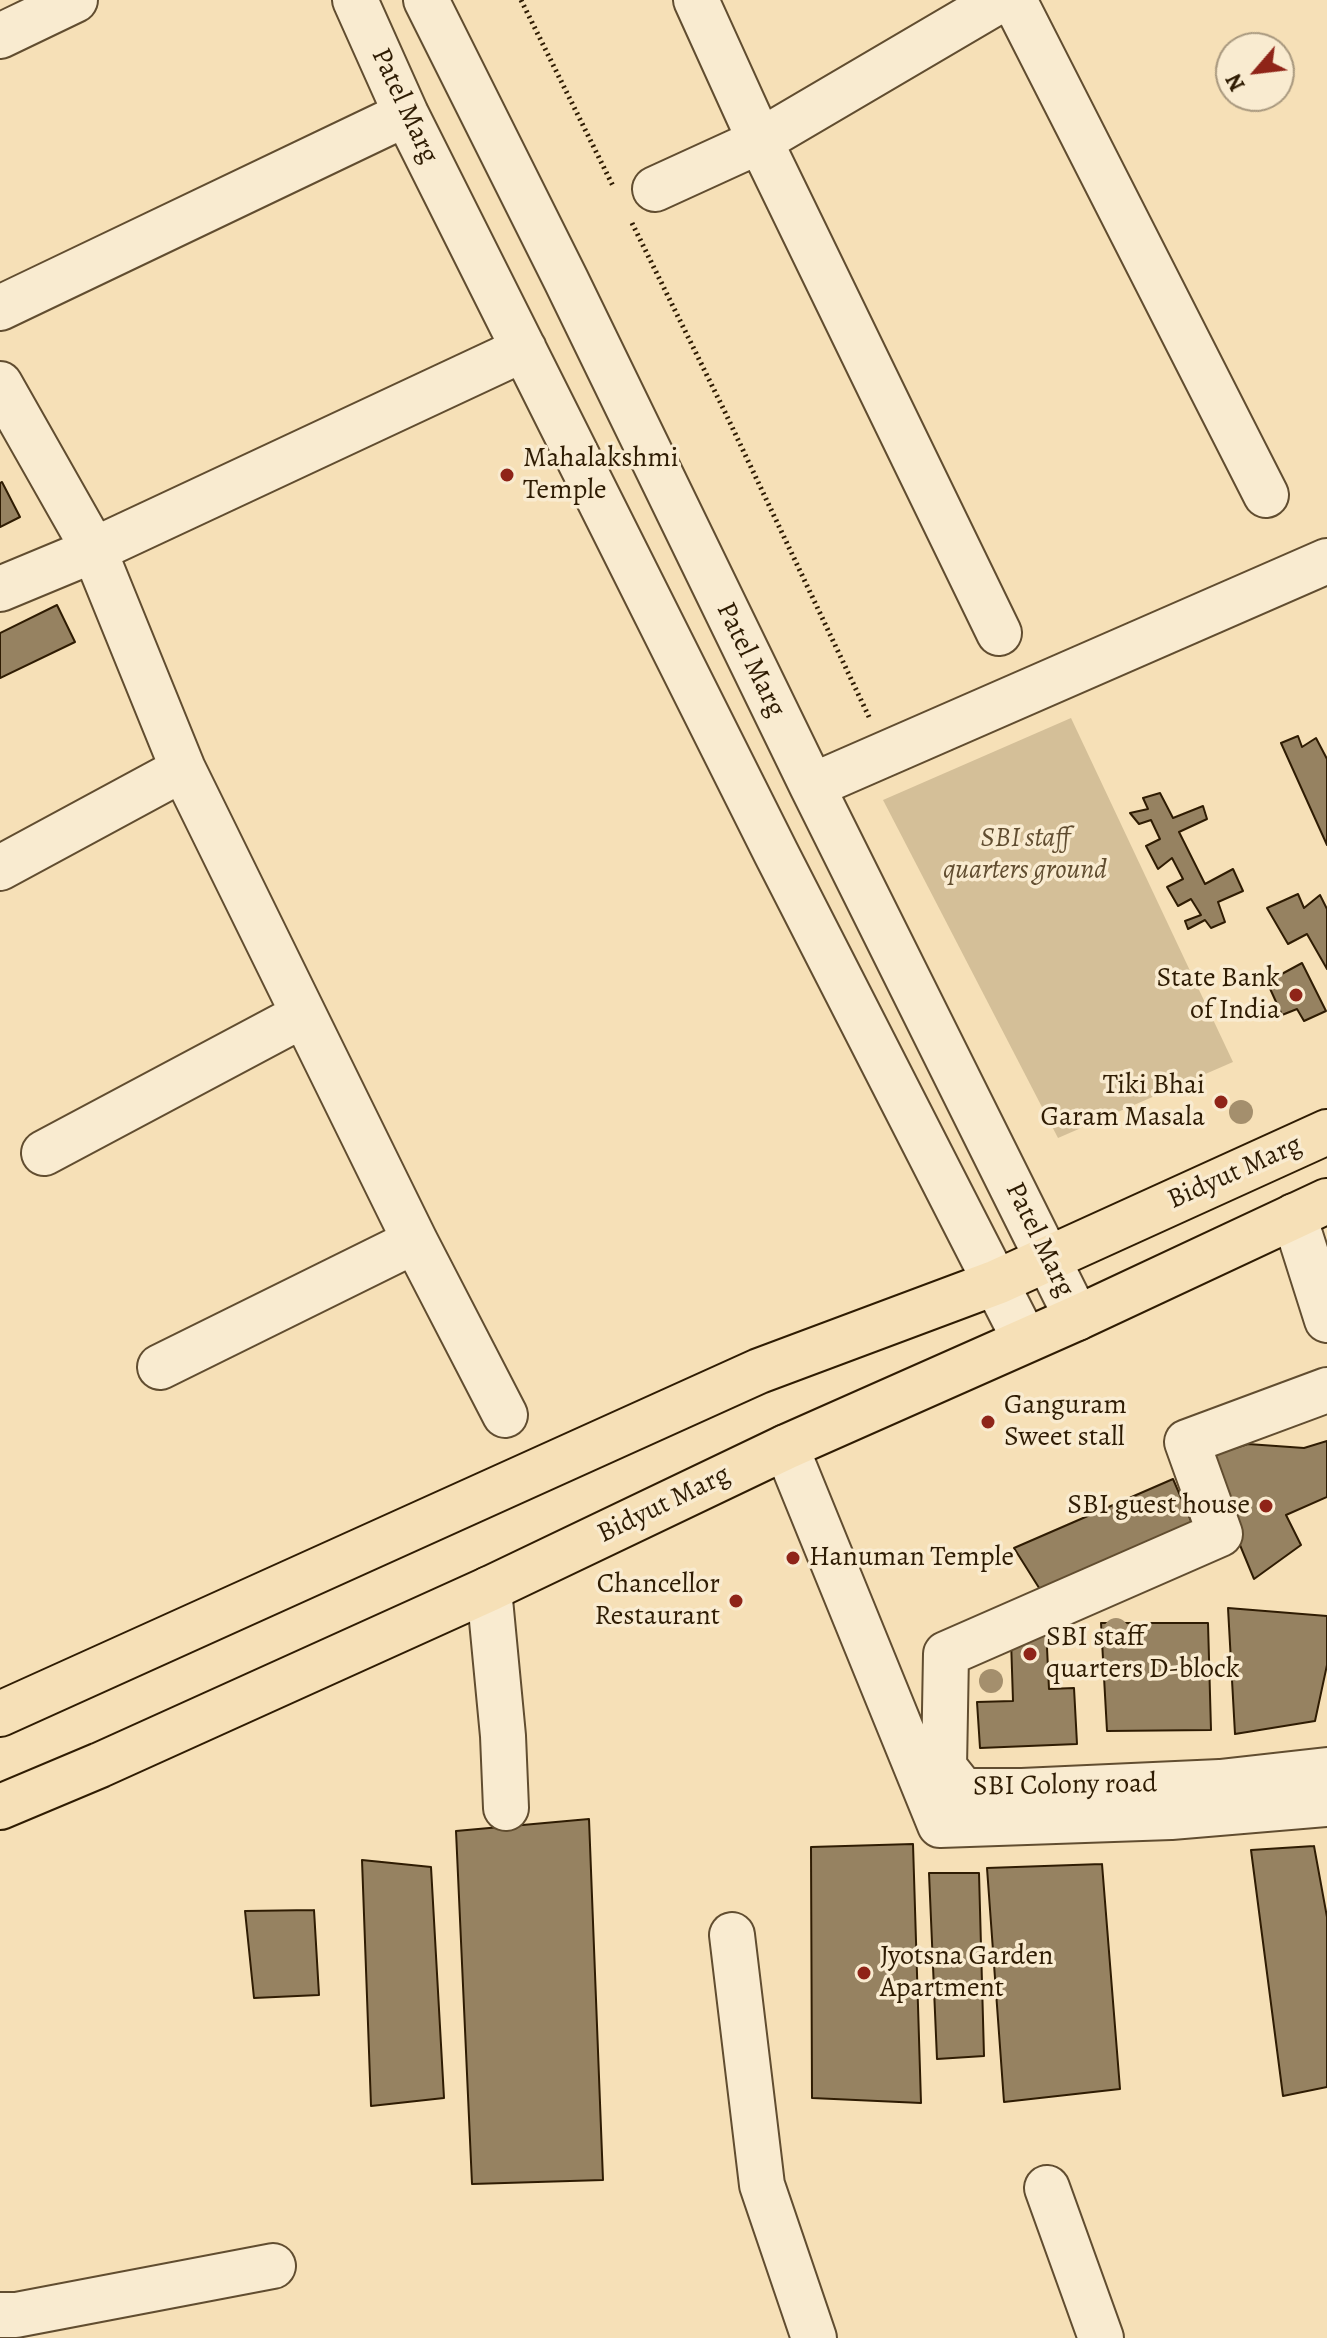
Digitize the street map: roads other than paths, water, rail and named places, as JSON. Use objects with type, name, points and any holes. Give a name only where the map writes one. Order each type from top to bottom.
[{"type":"main road","name":"Bidyut Marg","points":[[0,1714],[759,1371],[997,1282],[1327,1132]]},
{"type":"main road","name":"Bidyut Marg","points":[[0,1807],[489,1589],[786,1447],[1077,1318],[1310,1208]]},
{"type":"street","points":[[0,36],[75,0]]},
{"type":"street","name":"Patel Marg","points":[[355,0],[406,114],[776,853],[1025,1340]]},
{"type":"street","name":"Patel Marg","points":[[426,0],[1077,1318]]},
{"type":"street","points":[[696,0],[760,141],[999,633]]},
{"type":"street","points":[[634,199],[760,141],[1000,0]]},
{"type":"street","points":[[1014,0],[1266,495]]},
{"type":"street","points":[[0,308],[406,114]]},
{"type":"street","points":[[0,589],[94,550],[524,349]]},
{"type":"street","points":[[0,384],[94,550],[183,769],[415,1241],[505,1415]]},
{"type":"street","points":[[812,786],[1327,561]]},
{"type":"street","points":[[0,868],[183,769]]},
{"type":"street","points":[[44,1153],[303,1015]]},
{"type":"street","points":[[1310,1208],[1327,1320]]},
{"type":"street","points":[[160,1367],[415,1241]]},
{"type":"street","name":"SBI Colony road","points":[[1327,1390],[1187,1442],[1220,1534],[946,1654],[944,1767],[963,1791],[1220,1782],[1327,1770]]},
{"type":"street","points":[[786,1447],[940,1825],[1171,1817],[1327,1804]]},
{"type":"street","points":[[489,1589],[503,1736],[506,1808]]},
{"type":"street","points":[[732,1935],[762,2185],[814,2338]]},
{"type":"street","points":[[1047,2188],[1101,2338]]},
{"type":"street","points":[[0,2315],[16,2315],[273,2266]]},
{"type":"place","name":"Mahalakshmi Temple","points":[[507,475]]},
{"type":"place","name":"State Bank of India","points":[[1296,995]]},
{"type":"place","name":"Tiki Bhai Garam Masala","points":[[1221,1102]]},
{"type":"place","name":"Ganguram Sweet stall","points":[[988,1422]]},
{"type":"place","name":"SBI guest house","points":[[1266,1506]]},
{"type":"place","name":"Hanuman Temple","points":[[793,1558]]},
{"type":"place","name":"Chancellor Restaurant","points":[[736,1601]]},
{"type":"place","name":"SBI staff quarters D-block","points":[[1030,1654]]},
{"type":"place","name":"Jyotsna Garden Apartment","points":[[864,1973]]},
{"type":"park label","name":"SBI staff quarters ground","points":[[1025,855]]}]
